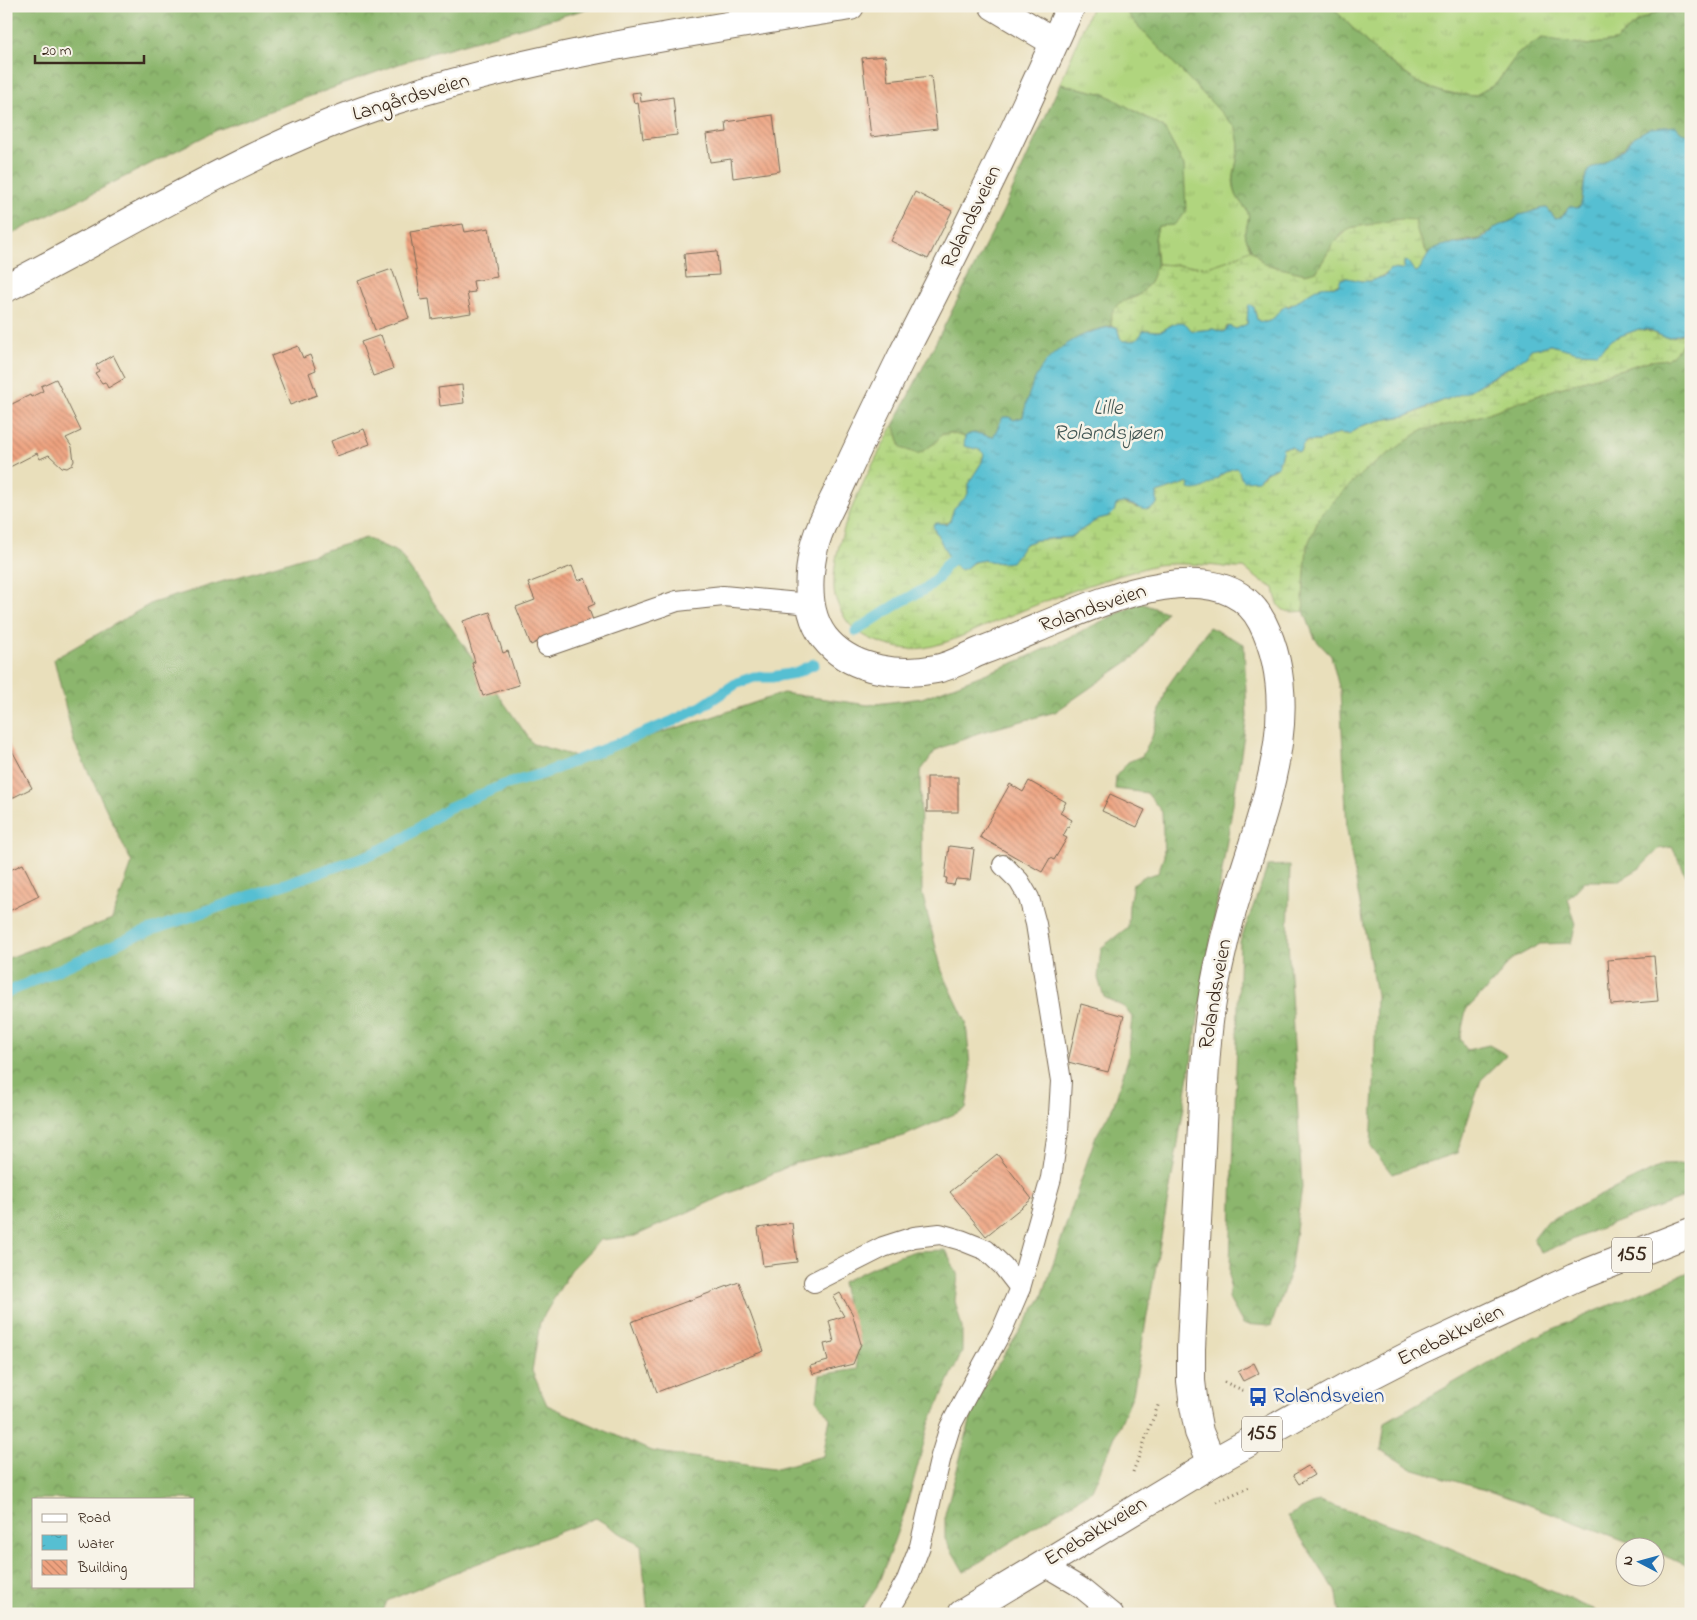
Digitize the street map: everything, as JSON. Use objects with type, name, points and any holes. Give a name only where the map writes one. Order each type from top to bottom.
[{"type":"street","name":"Langårdsveien","points":[[6,288],[257,156],[351,116],[395,100],[473,78],[557,58],[676,35],[850,6]]},
{"type":"street","points":[[994,6],[1054,42]]},
{"type":"street","name":"Rolandsveien","points":[[1071,6],[988,186],[871,418],[818,533],[809,579],[810,604],[817,626],[828,643],[846,657],[886,670],[908,672],[940,668],[1103,601],[1157,586],[1180,584],[1220,588],[1239,597],[1253,608],[1262,622],[1277,664],[1280,718],[1277,750],[1270,788],[1232,912],[1219,964],[1210,1012],[1205,1061],[1191,1381],[1199,1432],[1212,1463]]},
{"type":"street","name":"Enebakkveien","points":[[962,1614],[1212,1463],[1348,1386],[1574,1278],[1691,1232]]},
{"type":"lane","points":[[547,646],[677,601],[723,596],[810,604]]},
{"type":"lane","points":[[887,1614],[907,1580],[920,1546],[941,1456],[950,1428],[1002,1330],[1020,1288],[1051,1178],[1058,1131],[1061,1082],[1036,924],[1029,898],[1019,881],[1003,865]]},
{"type":"lane","points":[[814,1282],[883,1247],[914,1237],[940,1234],[986,1250],[1003,1266],[1020,1288]]},
{"type":"lane","points":[[1043,1565],[1080,1588],[1113,1614]]},
{"type":"green space","points":[[6,6],[597,6],[421,56],[217,130],[6,237]]},
{"type":"green space","points":[[1092,6],[1122,6],[1137,25],[1237,128],[1239,148],[1234,185],[1238,197],[1248,213],[1244,233],[1251,249],[1232,259],[1208,267],[1157,264],[1155,239],[1158,226],[1184,166],[1164,128],[1105,94],[1060,84]]},
{"type":"green space","points":[[1122,6],[1331,6],[1376,52],[1418,83],[1444,93],[1474,96],[1496,84],[1519,52],[1542,38],[1587,45],[1615,41],[1640,20],[1670,6],[1691,6],[1691,134],[1679,131],[1634,137],[1624,148],[1604,163],[1589,171],[1580,207],[1567,209],[1562,217],[1555,218],[1547,208],[1540,209],[1519,215],[1517,218],[1495,228],[1480,239],[1436,248],[1428,255],[1418,235],[1375,227],[1358,226],[1351,228],[1341,235],[1317,271],[1305,274],[1264,264],[1251,249],[1244,233],[1248,213],[1235,191],[1234,185],[1239,148],[1236,128],[1137,25]]},
{"type":"green space","points":[[1331,6],[1670,6],[1640,20],[1615,41],[1587,45],[1542,39],[1519,52],[1496,84],[1474,96],[1444,93],[1418,83],[1376,52]]},
{"type":"green space","points":[[1060,84],[1105,94],[1164,128],[1184,166],[1186,212],[1174,225],[1158,226],[1155,239],[1155,272],[1144,291],[1116,308],[1111,326],[1087,333],[1024,411],[1023,417],[1013,420],[1009,417],[1000,422],[993,437],[971,433],[965,437],[950,433],[943,434],[935,443],[918,454],[901,448],[894,424],[1003,211]]},
{"type":"green space","points":[[1401,219],[1415,220],[1418,235],[1428,255],[1424,266],[1417,272],[1414,272],[1408,262],[1404,262],[1404,268],[1401,270],[1394,269],[1374,280],[1341,279],[1338,285],[1311,292],[1295,303],[1282,308],[1278,315],[1265,322],[1257,320],[1254,307],[1248,307],[1247,324],[1236,329],[1227,326],[1225,331],[1219,332],[1213,329],[1193,331],[1172,324],[1161,330],[1149,330],[1135,341],[1123,341],[1120,338],[1117,327],[1111,326],[1112,312],[1119,303],[1138,296],[1150,283],[1157,264],[1208,267],[1232,259],[1251,249],[1264,264],[1305,274],[1317,271],[1333,244],[1350,228]]},
{"type":"green space","points":[[1639,329],[1670,337],[1691,330],[1679,348],[1668,359],[1648,361],[1553,390],[1465,421],[1422,430],[1363,472],[1321,514],[1307,546],[1303,596],[1304,611],[1291,612],[1282,609],[1277,601],[1274,588],[1262,582],[1244,568],[1163,564],[1144,568],[1038,604],[953,640],[925,648],[907,649],[878,642],[859,633],[847,621],[837,602],[834,590],[835,569],[845,525],[863,483],[894,424],[901,448],[918,454],[935,443],[942,434],[950,433],[965,437],[964,441],[984,454],[982,462],[968,484],[968,494],[954,508],[950,521],[934,529],[945,549],[966,568],[978,561],[986,560],[1000,563],[1025,544],[1037,540],[1071,537],[1098,519],[1110,516],[1114,512],[1116,505],[1121,502],[1137,508],[1157,504],[1157,493],[1186,483],[1190,485],[1218,478],[1230,469],[1236,468],[1240,471],[1241,478],[1263,477],[1266,472],[1278,466],[1283,448],[1292,447],[1301,451],[1302,446],[1307,441],[1319,441],[1339,432],[1349,434],[1361,426],[1410,415],[1484,383],[1526,356],[1531,349],[1551,345],[1586,353],[1605,346],[1612,339]]},
{"type":"green space","points":[[1691,330],[1691,878],[1686,875],[1672,847],[1659,849],[1640,868],[1618,881],[1585,881],[1568,899],[1576,924],[1571,943],[1540,944],[1511,960],[1493,983],[1466,1010],[1460,1038],[1467,1050],[1489,1045],[1507,1055],[1481,1080],[1457,1153],[1392,1174],[1371,1147],[1376,995],[1347,830],[1340,691],[1331,656],[1315,639],[1304,611],[1303,596],[1307,546],[1321,514],[1363,472],[1421,430],[1465,421],[1553,390],[1648,361],[1668,359],[1679,348]]},
{"type":"green space","points":[[366,538],[399,553],[533,744],[578,757],[706,719],[783,693],[868,705],[922,698],[1021,660],[1140,603],[1166,612],[1136,656],[1055,712],[978,733],[936,750],[920,772],[922,893],[942,971],[966,1022],[971,1077],[966,1109],[904,1136],[798,1162],[635,1236],[600,1240],[571,1270],[540,1322],[532,1371],[547,1405],[651,1451],[773,1469],[823,1456],[830,1418],[817,1401],[820,1375],[858,1369],[842,1282],[890,1259],[915,1251],[946,1250],[958,1276],[955,1301],[962,1328],[962,1352],[929,1424],[906,1508],[877,1587],[859,1614],[648,1614],[641,1546],[596,1518],[463,1569],[387,1601],[382,1614],[6,1614],[6,959],[112,919],[132,863],[74,742],[54,659],[152,603]]},
{"type":"green space","points":[[1209,627],[1244,644],[1247,717],[1178,1143],[1133,1394],[1092,1490],[964,1572],[945,1539],[945,1514],[972,1414],[987,1381],[1042,1297],[1095,1138],[1113,1107],[1128,1059],[1132,1017],[1124,1007],[1104,997],[1098,978],[1101,948],[1128,927],[1129,905],[1133,884],[1143,877],[1158,873],[1164,856],[1162,812],[1147,793],[1115,789],[1116,776],[1128,762],[1142,756],[1152,737],[1167,687]]},
{"type":"green space","points":[[1290,865],[1288,941],[1302,1187],[1290,1272],[1271,1326],[1243,1324],[1229,1299],[1240,942],[1268,866]]},
{"type":"green space","points":[[1691,1164],[1691,1195],[1593,1231],[1541,1253],[1533,1239],[1546,1222],[1663,1165]]},
{"type":"green space","points":[[1691,1271],[1691,1567],[1664,1556],[1664,1538],[1618,1538],[1505,1496],[1411,1468],[1381,1450],[1385,1422],[1534,1337]]},
{"type":"green space","points":[[1319,1501],[1415,1533],[1604,1614],[1340,1614],[1337,1594],[1287,1516]]},
{"type":"water","name":"Lille Rolandsjøen","points":[[1676,126],[1682,132],[1691,134],[1691,330],[1670,337],[1664,337],[1648,330],[1639,329],[1612,339],[1597,353],[1577,352],[1551,345],[1531,349],[1526,356],[1467,392],[1410,415],[1361,426],[1349,434],[1339,433],[1319,441],[1307,441],[1302,446],[1300,452],[1292,447],[1283,448],[1278,466],[1266,472],[1258,480],[1244,481],[1236,468],[1224,473],[1201,489],[1189,489],[1190,485],[1186,483],[1157,493],[1157,504],[1147,510],[1127,503],[1116,505],[1114,512],[1110,516],[1098,519],[1071,537],[1037,540],[1025,544],[1012,562],[1000,563],[984,560],[973,562],[961,570],[949,557],[933,524],[946,524],[950,521],[954,508],[968,494],[968,484],[982,462],[984,454],[980,450],[964,446],[965,437],[975,433],[993,437],[1003,417],[1009,417],[1014,420],[1023,417],[1030,390],[1040,369],[1047,360],[1066,344],[1088,333],[1112,327],[1117,327],[1120,338],[1123,341],[1135,340],[1143,331],[1160,331],[1180,322],[1187,325],[1193,331],[1213,329],[1222,332],[1229,326],[1236,329],[1247,324],[1248,307],[1250,305],[1254,307],[1257,320],[1266,322],[1270,321],[1286,305],[1288,307],[1321,287],[1338,286],[1341,279],[1370,281],[1385,276],[1390,269],[1401,270],[1404,268],[1404,261],[1408,262],[1414,271],[1417,272],[1430,253],[1436,248],[1479,240],[1498,226],[1515,219],[1519,215],[1540,209],[1547,208],[1555,218],[1562,217],[1570,206],[1580,207],[1585,179],[1589,170],[1624,149],[1634,137],[1650,128]]},
{"type":"building","points":[[885,56],[888,81],[931,76],[937,129],[871,137],[862,58]]},
{"type":"building","points":[[640,92],[641,102],[673,97],[677,135],[643,139],[638,102],[634,103],[632,93]]},
{"type":"building","points":[[773,115],[780,171],[733,178],[731,159],[710,162],[706,135],[727,132],[726,122]]},
{"type":"building","points":[[915,192],[952,211],[928,259],[891,241]]},
{"type":"building","points":[[463,224],[465,232],[489,228],[497,277],[473,281],[475,292],[467,293],[471,313],[432,319],[429,299],[421,300],[410,232]]},
{"type":"building","points":[[717,251],[719,275],[686,277],[684,254]]},
{"type":"building","points":[[392,269],[409,318],[375,330],[358,281]]},
{"type":"building","points":[[381,335],[393,369],[373,376],[361,342]]},
{"type":"building","points":[[298,346],[303,358],[310,355],[316,370],[309,373],[317,395],[290,405],[271,356]]},
{"type":"building","points":[[113,355],[125,378],[108,388],[105,382],[102,383],[95,373],[99,371],[96,365]]},
{"type":"building","points":[[56,379],[81,431],[66,438],[72,447],[74,461],[72,465],[67,468],[62,467],[49,455],[40,459],[37,453],[6,469],[6,407],[43,391],[41,386]]},
{"type":"building","points":[[462,385],[464,403],[440,406],[438,388]]},
{"type":"building","points":[[364,429],[370,444],[337,456],[331,441]]},
{"type":"building","points":[[572,566],[578,581],[585,578],[595,604],[588,607],[593,620],[538,648],[537,642],[531,645],[516,607],[535,600],[528,583]]},
{"type":"building","points":[[490,612],[503,653],[508,651],[519,685],[483,696],[472,663],[475,662],[463,621]]},
{"type":"building","points":[[6,739],[32,788],[6,801]]},
{"type":"building","points":[[927,777],[958,777],[958,812],[927,812]]},
{"type":"building","points":[[1029,781],[1066,802],[1060,813],[1072,820],[1063,836],[1067,838],[1054,860],[1050,858],[1042,872],[980,837],[1010,784],[1023,792]]},
{"type":"building","points":[[1110,794],[1145,810],[1137,827],[1102,811]]},
{"type":"building","points":[[949,846],[974,849],[970,880],[956,879],[954,885],[946,884]]},
{"type":"building","points":[[23,864],[39,896],[7,912],[6,872]]},
{"type":"building","points":[[1654,956],[1658,1001],[1611,1005],[1608,960]]},
{"type":"building","points":[[1081,1004],[1124,1016],[1108,1072],[1068,1062]]},
{"type":"building","points":[[997,1154],[1032,1199],[986,1236],[950,1192]]},
{"type":"building","points":[[792,1223],[797,1262],[763,1266],[758,1228]]},
{"type":"building","points":[[739,1282],[764,1351],[657,1392],[631,1322]]},
{"type":"building","points":[[840,1293],[852,1313],[861,1344],[853,1364],[813,1374],[810,1366],[828,1361],[824,1344],[834,1342],[829,1321],[844,1316],[833,1297]]},
{"type":"building","points":[[1254,1363],[1259,1373],[1243,1381],[1238,1372]]},
{"type":"building","points":[[1308,1466],[1314,1475],[1299,1484],[1293,1475]]},
{"type":"waterway","points":[[856,631],[899,603],[925,589],[938,578],[945,566],[951,561]]},
{"type":"waterway","points":[[6,993],[134,936],[375,853],[404,838],[448,808],[504,785],[545,773],[673,721],[701,707],[737,683],[754,677],[772,677],[795,673],[814,664]]},
{"type":"place","name":"Rolandsveien","points":[[1258,1397]]}]
